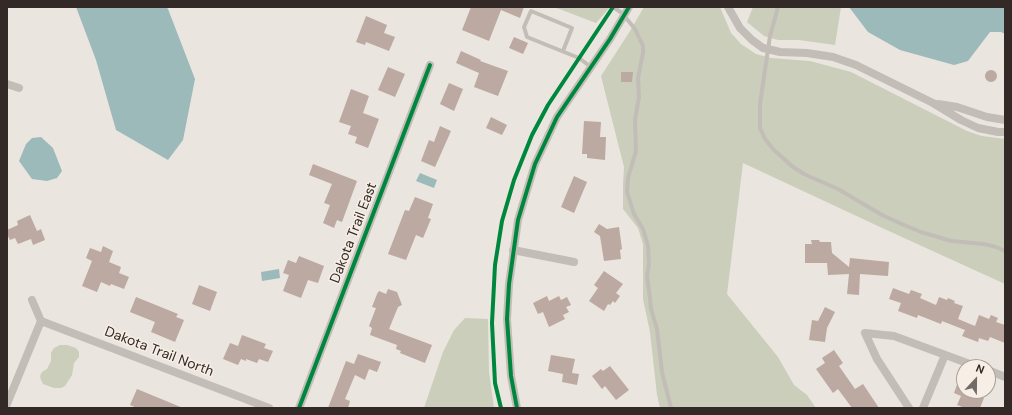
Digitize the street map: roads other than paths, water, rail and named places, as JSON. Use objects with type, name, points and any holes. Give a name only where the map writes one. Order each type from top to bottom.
[{"type":"street","points":[[517,408],[511,376],[507,319],[509,284],[518,220],[535,164],[557,117],[610,39],[629,7]]},
{"type":"street","points":[[728,7],[740,28],[763,48],[780,52],[807,53],[833,57],[856,65],[933,103],[960,120],[978,128],[1005,132]]},
{"type":"street","name":"Dakota Trail East","points":[[299,408],[430,65]]},
{"type":"street","points":[[7,84],[19,88]]},
{"type":"street","points":[[933,103],[957,107],[1005,120]]},
{"type":"street","points":[[513,250],[574,262]]},
{"type":"street","points":[[7,403],[40,321],[32,300]]},
{"type":"street","name":"Dakota Trail North","points":[[40,321],[269,408]]},
{"type":"street","points":[[909,408],[877,359],[865,333],[894,336],[956,359]]},
{"type":"street","points":[[923,408],[945,355]]},
{"type":"lane","points":[[613,7],[624,16],[635,29],[643,46],[638,78],[639,97],[635,120],[636,151],[628,178],[627,192],[634,214],[643,229],[648,246],[647,276],[651,309],[658,329],[664,383],[671,408]]},
{"type":"lane","points":[[778,7],[770,36],[760,104],[760,128],[765,139],[774,150],[793,167],[804,174],[838,189],[882,215],[921,232],[951,241],[984,244],[1005,251]]},
{"type":"lane","points":[[563,51],[572,28],[531,11],[524,27],[527,37],[580,58],[591,67]]},
{"type":"water","points":[[76,7],[166,7],[168,9],[195,79],[183,140],[168,160],[116,130],[96,60]]},
{"type":"water","points":[[849,7],[1005,7],[1005,34],[1001,32],[990,32],[968,61],[954,65],[900,50],[868,32]]},
{"type":"water","points":[[41,137],[53,148],[62,171],[57,178],[47,181],[32,179],[19,161],[26,144],[32,138]]},
{"type":"water","points":[[420,173],[437,180],[434,188],[416,181]]},
{"type":"water","points":[[279,269],[280,278],[262,281],[261,272]]}]
